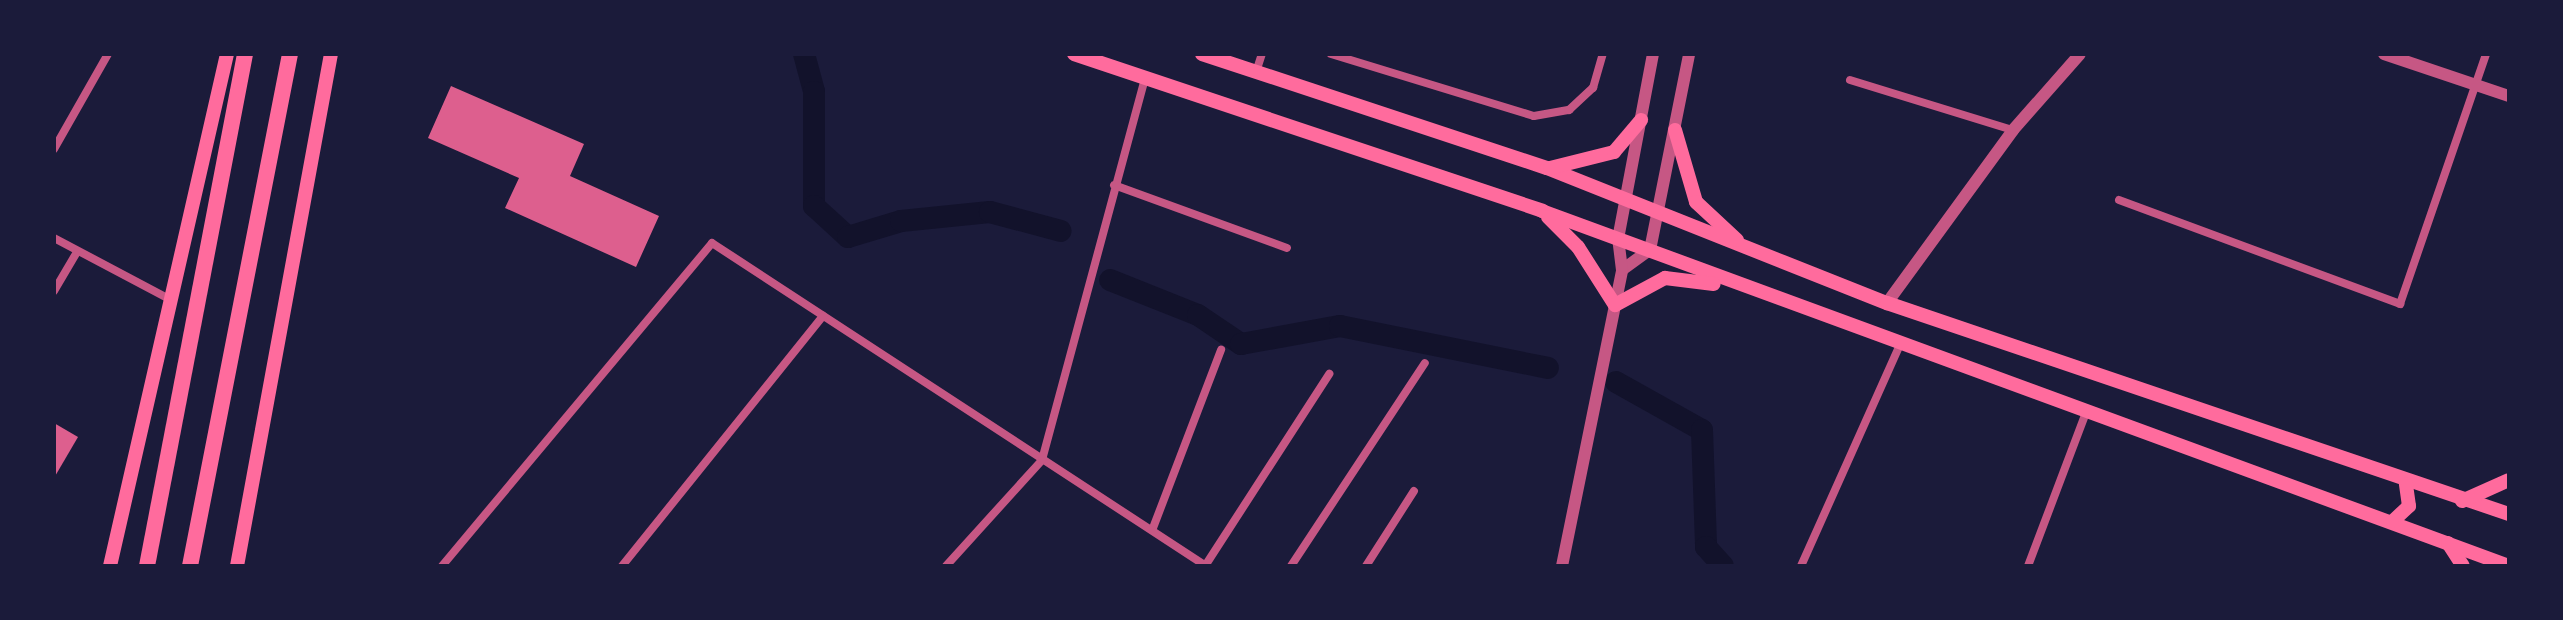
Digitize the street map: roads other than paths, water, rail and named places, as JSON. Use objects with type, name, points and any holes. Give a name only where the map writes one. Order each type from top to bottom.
[{"type":"highway","points":[[147,566],[245,54]]},
{"type":"highway","points":[[190,566],[290,54]]},
{"type":"main road","points":[[110,566],[227,54]]},
{"type":"main road","points":[[1074,54],[1542,211],[1650,250],[1732,286],[1899,347],[2087,409],[2509,566]]},
{"type":"main road","points":[[1202,54],[1547,168],[1887,303],[2406,484],[2509,514]]},
{"type":"main road","points":[[237,566],[330,56]]},
{"type":"main road","points":[[1547,168],[1614,152],[1641,120]]},
{"type":"main road","points":[[1675,130],[1696,202],[1746,249]]},
{"type":"main road","points":[[1542,211],[1572,240],[1615,305],[1665,278],[1732,286]]},
{"type":"main road","points":[[2462,501],[2509,480]]},
{"type":"main road","points":[[2393,521],[2409,506],[2406,484]]},
{"type":"main road","points":[[2448,542],[2463,566]]},
{"type":"street","points":[[54,149],[108,54]]},
{"type":"street","points":[[1256,72],[1262,54]]},
{"type":"street","points":[[1331,54],[1534,116],[1569,110],[1593,88],[1603,54]]},
{"type":"street","points":[[1562,566],[1622,270],[1618,239],[1628,201],[1653,54]]},
{"type":"street","points":[[1622,270],[1650,250],[1661,212],[1689,54]]},
{"type":"street","points":[[1887,303],[2013,130],[2080,54]]},
{"type":"street","points":[[2384,54],[2509,96]]},
{"type":"street","points":[[2119,200],[2400,304],[2486,54]]},
{"type":"street","points":[[946,566],[1042,460],[1145,78]]},
{"type":"street","points":[[1850,80],[2013,130]]},
{"type":"street","points":[[1114,185],[1287,248]]},
{"type":"street","points":[[54,238],[171,300]]},
{"type":"street","points":[[442,566],[712,243],[1042,460],[1153,528],[1206,566],[1329,374]]},
{"type":"street","points":[[54,291],[77,252]]},
{"type":"street","points":[[622,566],[823,316]]},
{"type":"street","points":[[1801,566],[1899,347]]},
{"type":"street","points":[[1153,528],[1221,350]]},
{"type":"street","points":[[1291,566],[1425,363]]},
{"type":"street","points":[[2028,566],[2087,409]]},
{"type":"street","points":[[1366,566],[1414,491]]},
{"type":"waterway","points":[[804,54],[814,92],[814,206],[848,237],[901,221],[990,212],[1061,231]]},
{"type":"waterway","points":[[1110,280],[1198,315],[1241,344],[1340,326],[1548,368]]},
{"type":"waterway","points":[[1616,382],[1702,430],[1706,547],[1723,566]]}]
